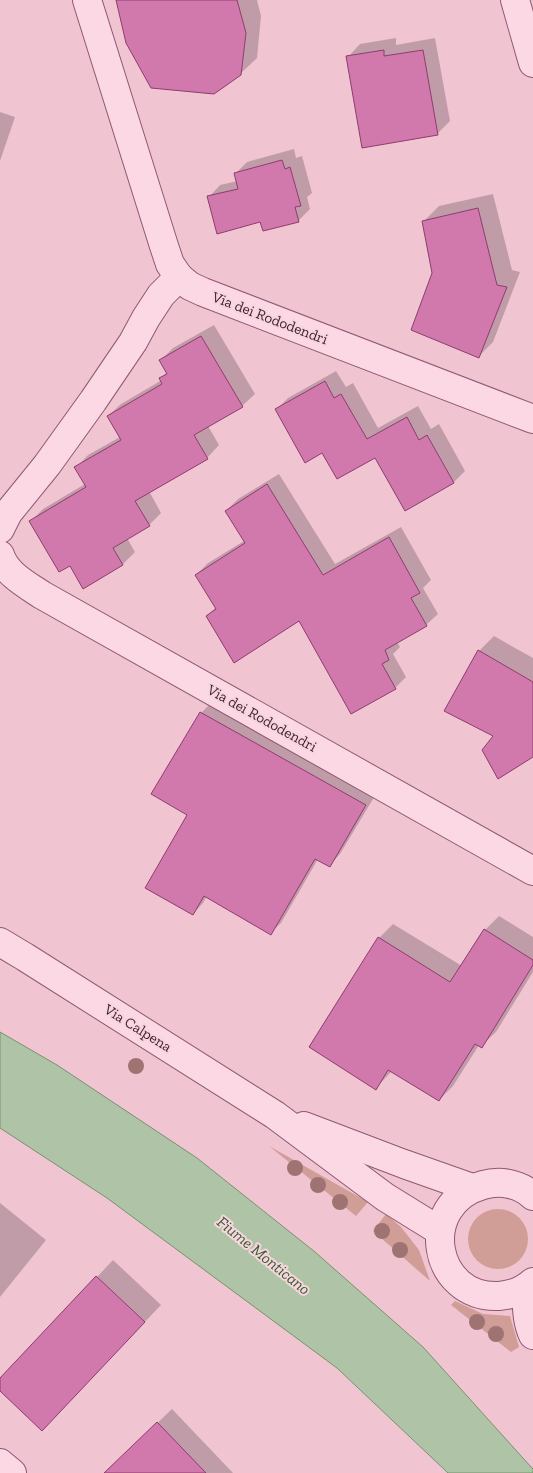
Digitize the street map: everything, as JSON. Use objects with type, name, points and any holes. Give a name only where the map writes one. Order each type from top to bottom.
[{"type":"street","points":[[0,529],[8,513],[47,465],[98,394],[161,296],[178,277],[170,264],[164,246],[87,0]]},
{"type":"street","points":[[515,0],[533,64]]},
{"type":"street","name":"Via dei Rododendri","points":[[178,277],[202,292],[533,419]]},
{"type":"street","name":"Via dei Rododendri","points":[[0,556],[7,568],[42,595],[533,871]]},
{"type":"street","name":"Via Calpena","points":[[0,942],[275,1115],[385,1197],[440,1231]]},
{"type":"street","name":"Via Calpena","points":[[275,1115],[472,1188]]},
{"type":"street","points":[[530,1285],[509,1296],[491,1296],[472,1292],[458,1281],[446,1267],[440,1249],[440,1231],[446,1213],[457,1198],[472,1188],[491,1183],[510,1184],[531,1189]]},
{"type":"street","points":[[530,1285],[527,1313],[533,1335]]},
{"type":"street","points":[[0,1462],[12,1473]]},
{"type":"shaded area","points":[[269,1146],[368,1202],[356,1216]]},
{"type":"shaded area","points":[[498,1209],[515,1214],[523,1222],[528,1239],[523,1256],[515,1264],[498,1269],[481,1264],[473,1256],[468,1239],[473,1222],[481,1214]]},
{"type":"shaded area","points":[[386,1214],[401,1227],[419,1250],[430,1281],[373,1231]]},
{"type":"shaded area","points":[[455,1301],[483,1314],[510,1316],[519,1347],[511,1352],[451,1305]]},
{"type":"water","name":"Fiume Monticano","points":[[0,1032],[57,1065],[197,1158],[315,1252],[423,1347],[533,1469],[533,1473],[448,1473],[337,1368],[107,1198],[0,1128]]},
{"type":"building","points":[[116,0],[237,0],[246,33],[241,75],[214,94],[151,88],[126,43]]},
{"type":"building","points":[[384,50],[384,56],[423,50],[438,135],[362,148],[346,56]]},
{"type":"building","points":[[282,160],[285,169],[290,167],[301,206],[295,207],[299,222],[263,231],[260,222],[217,234],[207,196],[238,189],[234,173]]},
{"type":"building","points":[[478,208],[497,285],[507,287],[479,358],[411,330],[432,273],[422,221]]},
{"type":"building","points":[[201,336],[243,407],[194,435],[208,459],[135,501],[150,526],[113,548],[123,565],[83,589],[70,566],[59,572],[29,521],[86,487],[74,467],[121,440],[107,416],[162,384],[159,378],[167,374],[159,360]]},
{"type":"building","points":[[325,381],[334,398],[341,394],[367,439],[407,417],[419,440],[427,435],[454,483],[405,511],[375,458],[337,479],[322,453],[305,463],[275,409]]},
{"type":"building","points":[[267,484],[323,575],[389,537],[420,593],[411,598],[427,626],[385,650],[389,660],[382,664],[396,689],[351,714],[299,621],[234,663],[206,616],[216,609],[195,575],[245,543],[225,511]]},
{"type":"building","points":[[478,650],[533,682],[533,757],[498,779],[482,750],[493,736],[444,711]]},
{"type":"building","points":[[200,712],[366,805],[330,867],[315,859],[271,935],[204,896],[193,915],[145,888],[187,815],[151,794]]},
{"type":"building","points":[[484,929],[533,960],[533,965],[482,1048],[475,1044],[439,1101],[388,1070],[376,1090],[309,1047],[378,937],[450,982]]},
{"type":"building","points":[[96,1276],[145,1322],[42,1431],[0,1391],[0,1378]]},
{"type":"building","points":[[157,1422],[206,1473],[104,1473]]}]
